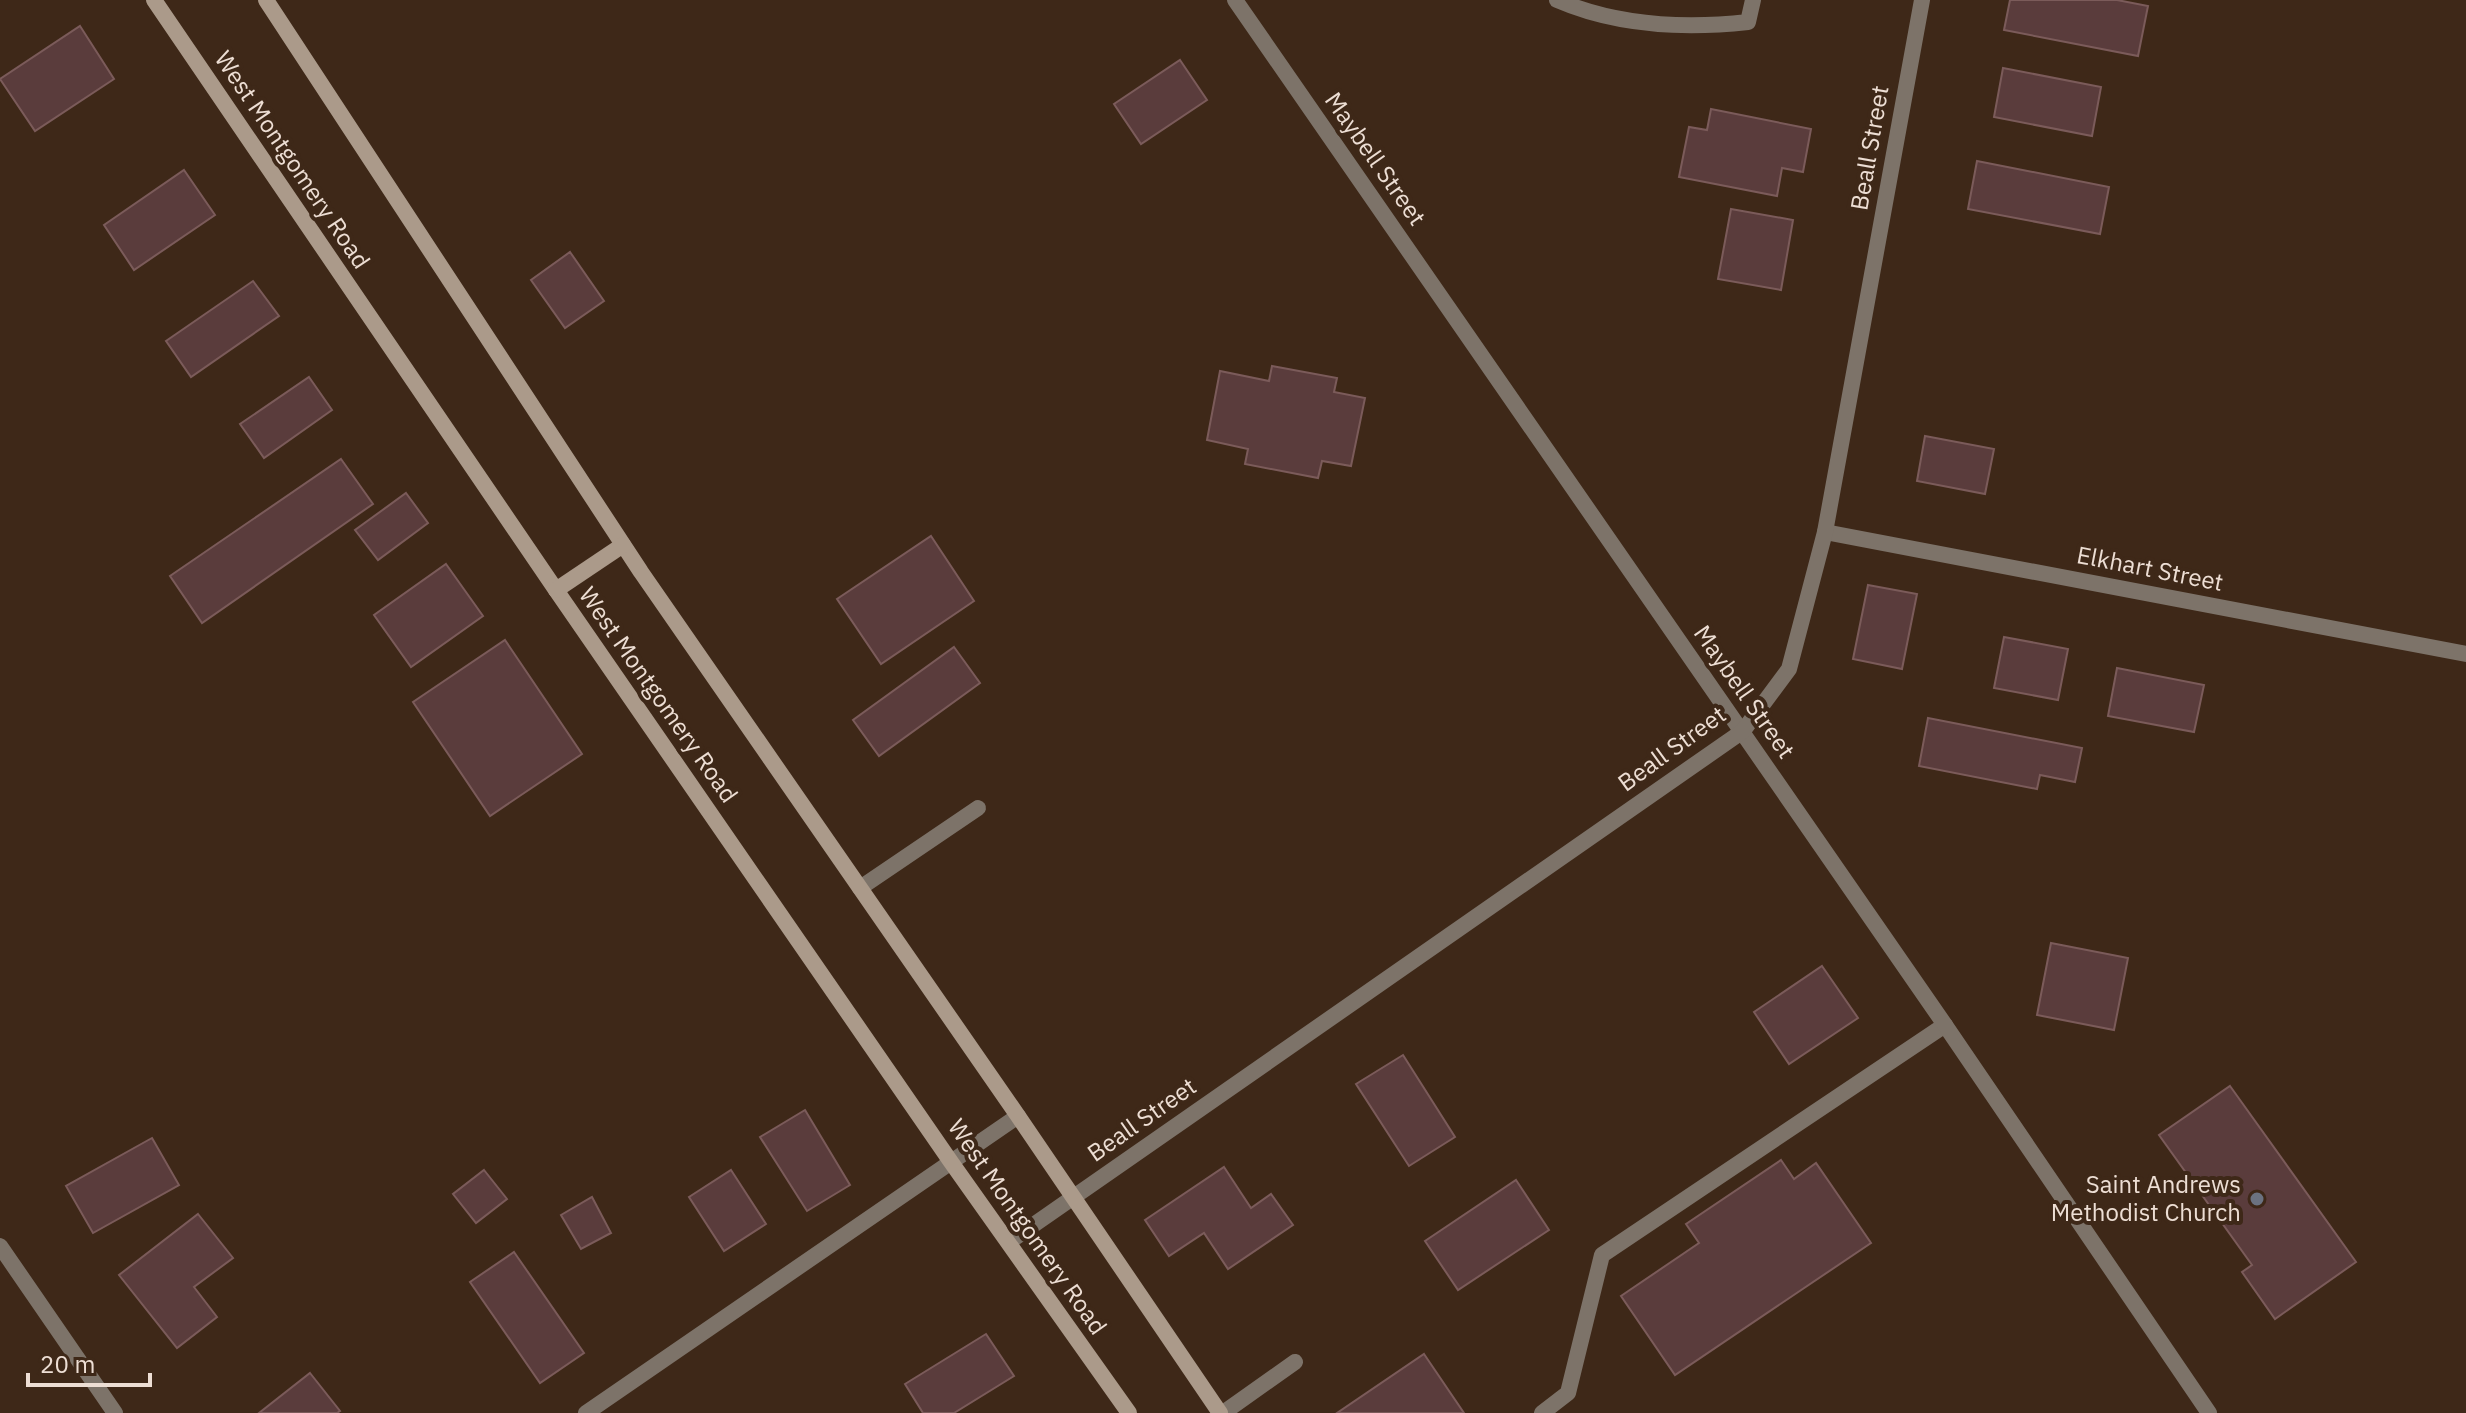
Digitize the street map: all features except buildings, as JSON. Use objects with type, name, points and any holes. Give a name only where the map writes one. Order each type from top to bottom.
[{"type":"main road","name":"West Montgomery Road","points":[[154,0],[556,590],[951,1162],[1129,1413]]},
{"type":"main road","points":[[266,0],[623,545],[1221,1413]]},
{"type":"main road","points":[[556,590],[623,545]]},
{"type":"street","name":"Maybell Street","points":[[1235,0],[1743,731],[2209,1413]]},
{"type":"street","points":[[1557,0],[1587,11],[1646,24],[1708,27],[1748,22],[1753,0]]},
{"type":"street","name":"Beall Street","points":[[1009,1242],[1743,731],[1789,669],[1825,532],[1922,0]]},
{"type":"street","name":"Elkhart Street","points":[[1825,532],[2466,654]]},
{"type":"street","points":[[860,888],[978,808]]},
{"type":"street","points":[[1542,1413],[1568,1393],[1602,1255],[1945,1025]]},
{"type":"street","points":[[586,1413],[1018,1116]]},
{"type":"street","points":[[0,1246],[115,1413]]},
{"type":"street","points":[[1221,1413],[1295,1362]]},
{"type":"place","name":"Saint Andrews Methodist Church","points":[[2257,1199]]}]
